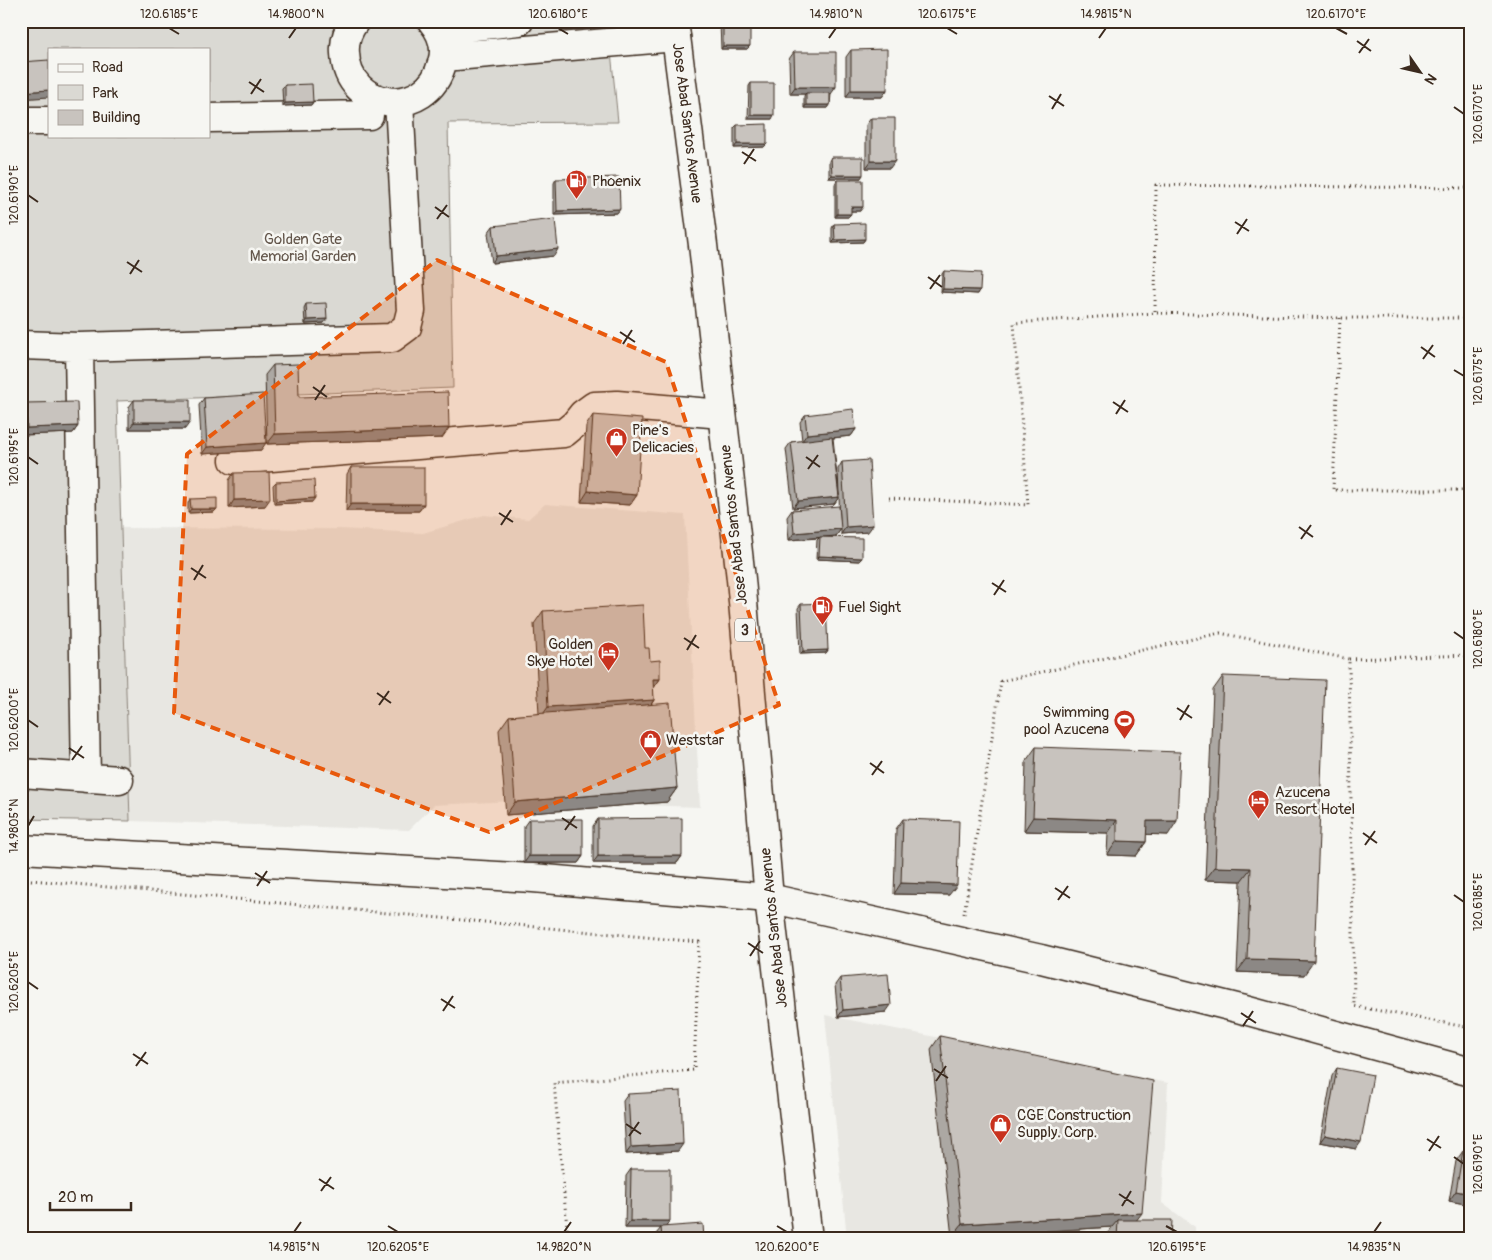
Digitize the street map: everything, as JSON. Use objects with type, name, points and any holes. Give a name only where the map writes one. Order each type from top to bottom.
[{"type":"main road","points":[[355,21],[350,28],[344,46],[345,65],[353,81],[366,94],[382,101],[399,102],[412,99],[424,92],[434,83],[441,70],[444,57],[443,43],[435,26],[519,21]]},
{"type":"main road","points":[[444,57],[675,29]]},
{"type":"main road","name":"Jose Abad Santos Avenue","points":[[675,29],[703,245],[741,579],[769,898],[808,1239]]},
{"type":"main road","points":[[210,118],[369,114],[366,94]]},
{"type":"main road","points":[[21,345],[79,346],[392,338],[407,328],[411,312],[399,102]]},
{"type":"main road","points":[[21,121],[48,121]]},
{"type":"main road","points":[[79,346],[86,778]]},
{"type":"main road","points":[[234,460],[564,433],[594,406],[617,404],[722,414]]},
{"type":"main road","points":[[21,773],[119,780]]},
{"type":"main road","points":[[21,849],[533,878],[769,898],[1060,963],[1241,1009],[1471,1072]]},
{"type":"path","points":[[1155,313],[1156,185],[1471,188]]},
{"type":"path","points":[[889,498],[1028,505],[1014,323],[1155,313],[1340,318],[1471,318]]},
{"type":"path","points":[[1340,318],[1333,490],[1471,490]]},
{"type":"path","points":[[963,920],[1001,681],[1220,633],[1349,658],[1471,655]]},
{"type":"path","points":[[1349,658],[1354,1006],[1471,1028]]},
{"type":"path","points":[[21,879],[699,942],[694,1070],[554,1083],[568,1239]]},
{"type":"highlighted area","points":[[437,260],[666,362],[779,705],[489,832],[174,713],[187,454]]},
{"type":"shaded area","points":[[545,504],[685,515],[700,807],[513,801],[434,805],[409,830],[130,821],[121,528],[340,529],[423,533],[484,515],[528,519]]},
{"type":"shaded area","name":"CGE Construction Supply. Corp.","points":[[825,1015],[1168,1083],[1162,1203],[1195,1227],[1195,1239],[847,1239]]},
{"type":"green space","name":"Golden Gate Memorial Garden","points":[[21,21],[608,21],[618,122],[448,123],[453,388],[117,401],[130,821],[21,819]]},
{"type":"building","points":[[723,21],[750,21],[750,46],[723,46]]},
{"type":"building","points":[[887,49],[887,90],[851,90],[851,50]]},
{"type":"building","points":[[794,52],[836,52],[836,87],[795,87]]},
{"type":"building","points":[[48,60],[48,90],[21,92],[21,62]]},
{"type":"building","points":[[751,83],[774,83],[774,115],[751,115]]},
{"type":"building","points":[[312,84],[313,102],[285,103],[285,85]]},
{"type":"building","points":[[806,93],[830,93],[830,105],[806,105]]},
{"type":"building","points":[[871,118],[895,118],[895,161],[871,161]]},
{"type":"building","points":[[767,124],[767,144],[737,144],[737,125]]},
{"type":"building","points":[[831,157],[863,157],[863,175],[832,175]]},
{"type":"building","points":[[619,177],[620,209],[557,211],[556,179]]},
{"type":"building","points":[[837,180],[863,180],[863,207],[851,207],[851,214],[837,214]]},
{"type":"building","points":[[555,219],[558,249],[496,256],[493,226]]},
{"type":"building","points":[[865,223],[865,239],[835,240],[834,224]]},
{"type":"building","points":[[944,271],[981,273],[980,290],[943,289]]},
{"type":"building","points":[[326,303],[327,319],[307,320],[306,304]]},
{"type":"building","points":[[298,364],[299,397],[448,392],[449,428],[275,434],[273,365]]},
{"type":"building","points":[[263,394],[266,443],[207,447],[204,398]]},
{"type":"building","points":[[134,400],[190,400],[190,422],[134,422]]},
{"type":"building","points":[[77,402],[78,426],[27,428],[26,403]]},
{"type":"building","points":[[853,409],[856,429],[807,434],[805,415]]},
{"type":"building","points":[[593,415],[642,419],[637,495],[588,491]]},
{"type":"building","points":[[832,437],[839,497],[798,501],[791,442]]},
{"type":"building","points":[[869,460],[873,525],[846,527],[842,462]]},
{"type":"building","points":[[351,467],[424,467],[424,504],[351,504]]},
{"type":"building","points":[[269,472],[270,499],[234,500],[234,473]]},
{"type":"building","points":[[314,480],[315,498],[276,501],[276,482]]},
{"type":"building","points":[[217,498],[217,509],[191,509],[190,499]]},
{"type":"building","points":[[839,506],[841,529],[794,533],[792,510]]},
{"type":"building","points":[[820,537],[862,538],[862,558],[819,556]]},
{"type":"building","points":[[826,603],[828,650],[803,651],[801,604]]},
{"type":"building","points":[[643,605],[645,648],[649,648],[650,661],[660,660],[660,679],[653,679],[654,700],[548,707],[543,611]]},
{"type":"building","points":[[1223,676],[1325,680],[1314,961],[1247,959],[1251,868],[1215,867]]},
{"type":"building","points":[[670,703],[677,788],[515,802],[509,716]]},
{"type":"building","points":[[1036,747],[1180,752],[1177,821],[1147,821],[1146,842],[1117,841],[1117,820],[1033,817]]},
{"type":"building","points":[[682,818],[682,856],[598,856],[598,819]]},
{"type":"building","points":[[529,819],[583,819],[583,856],[529,856]]},
{"type":"building","points":[[903,819],[959,821],[957,885],[901,883]]},
{"type":"building","points":[[888,974],[891,1005],[843,1010],[840,978]]},
{"type":"building","points":[[940,1036],[1153,1081],[1142,1213],[962,1224]]},
{"type":"building","points":[[1337,1068],[1373,1075],[1361,1142],[1325,1135]]},
{"type":"building","points":[[681,1091],[683,1144],[631,1147],[628,1094]]},
{"type":"building","points":[[1463,1151],[1471,1152],[1471,1194],[1456,1191]]},
{"type":"building","points":[[631,1169],[670,1169],[670,1221],[630,1221]]},
{"type":"building","points":[[1118,1220],[1172,1220],[1171,1239],[1117,1239]]},
{"type":"building","points":[[703,1224],[704,1239],[662,1239],[661,1227]]},
{"type":"building","points":[[944,1235],[945,1239],[897,1239]]},
{"type":"place","name":"Phoenix","points":[[576,200]]},
{"type":"place","name":"Pine's Delicacies","points":[[616,458]]},
{"type":"place","name":"Fuel Sight","points":[[822,626]]},
{"type":"place","name":"Golden Skye Hotel","points":[[609,672]]},
{"type":"place","name":"Swimming pool Azucena","points":[[1125,740]]},
{"type":"place","name":"Weststar","points":[[650,759]]},
{"type":"place","name":"Azucena Resort Hotel","points":[[1259,820]]},
{"type":"place","name":"CGE Construction Supply. Corp.","points":[[1001,1143]]}]
